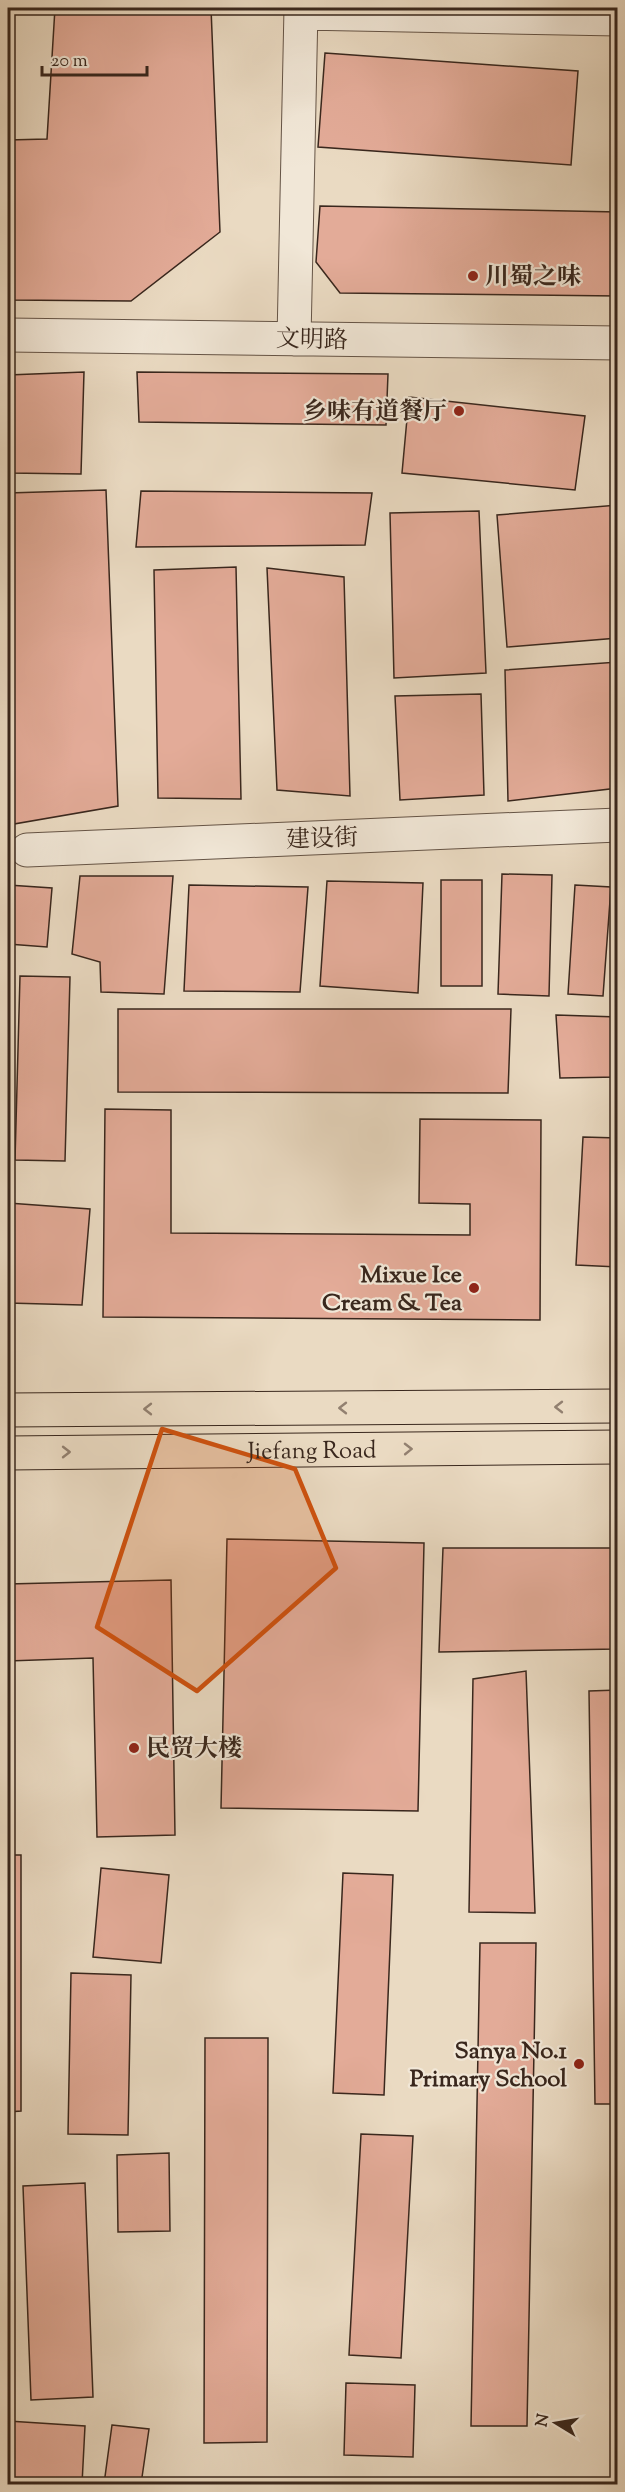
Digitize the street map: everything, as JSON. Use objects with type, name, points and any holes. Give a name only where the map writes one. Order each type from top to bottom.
[{"type":"main road","name":"Jiefang Road","points":[[8,1410],[618,1406]]},
{"type":"main road","name":"Jiefang Road","points":[[8,1453],[618,1447]]},
{"type":"street","points":[[294,339],[301,10],[618,19]]},
{"type":"street","name":"文明路","points":[[8,335],[618,343]]},
{"type":"street","name":"建设街","points":[[27,850],[618,825]]},
{"type":"highlighted area","points":[[162,1429],[295,1469],[336,1568],[197,1691],[97,1627]]},
{"type":"building","points":[[55,8],[211,8],[220,232],[131,301],[8,300],[8,140],[47,139]]},
{"type":"building","points":[[325,53],[578,71],[571,165],[318,147]]},
{"type":"building","points":[[320,206],[618,212],[618,296],[340,293],[316,262]]},
{"type":"building","points":[[84,372],[81,474],[8,473],[8,375]]},
{"type":"building","points":[[137,372],[388,374],[386,425],[139,422]]},
{"type":"building","points":[[409,397],[585,416],[575,490],[402,473]]},
{"type":"building","points":[[106,490],[118,806],[8,825],[8,493]]},
{"type":"building","points":[[141,491],[372,493],[365,545],[136,547]]},
{"type":"building","points":[[618,505],[618,638],[507,647],[497,515]]},
{"type":"building","points":[[479,511],[486,673],[394,678],[390,513]]},
{"type":"building","points":[[236,567],[241,799],[158,798],[154,570]]},
{"type":"building","points":[[267,568],[344,577],[350,796],[277,790]]},
{"type":"building","points":[[618,662],[618,788],[508,801],[505,670]]},
{"type":"building","points":[[481,694],[484,795],[400,800],[395,696]]},
{"type":"building","points":[[502,874],[552,875],[549,996],[498,994]]},
{"type":"building","points":[[80,876],[173,876],[164,994],[101,992],[100,962],[72,954]]},
{"type":"building","points":[[441,880],[482,880],[482,986],[441,986]]},
{"type":"building","points":[[327,881],[423,883],[418,993],[320,986]]},
{"type":"building","points":[[8,885],[52,888],[47,947],[8,944]]},
{"type":"building","points":[[189,885],[308,887],[300,992],[184,991]]},
{"type":"building","points":[[575,885],[611,887],[603,996],[568,994]]},
{"type":"building","points":[[20,976],[70,977],[65,1161],[15,1160]]},
{"type":"building","points":[[118,1009],[511,1009],[508,1093],[118,1092]]},
{"type":"building","points":[[556,1015],[618,1017],[618,1077],[560,1078]]},
{"type":"building","points":[[105,1109],[171,1110],[171,1233],[470,1235],[470,1204],[419,1203],[420,1119],[541,1120],[540,1320],[103,1317]]},
{"type":"building","points":[[583,1137],[618,1138],[618,1267],[576,1265]]},
{"type":"building","points":[[8,1203],[90,1209],[82,1305],[8,1303]]},
{"type":"building","points":[[227,1539],[424,1543],[418,1811],[221,1808]]},
{"type":"building","points":[[443,1548],[618,1548],[618,1649],[439,1652]]},
{"type":"building","name":"民贸大楼","points":[[171,1580],[175,1835],[97,1837],[93,1658],[8,1661],[8,1584]]},
{"type":"building","points":[[526,1671],[535,1913],[469,1912],[473,1679]]},
{"type":"building","points":[[618,1690],[618,2104],[595,2104],[589,1691]]},
{"type":"building","points":[[8,1855],[21,1855],[21,2111],[8,2112]]},
{"type":"building","points":[[101,1868],[169,1875],[161,1963],[93,1957]]},
{"type":"building","points":[[343,1873],[393,1875],[384,2095],[333,2093]]},
{"type":"building","points":[[480,1943],[536,1943],[527,2426],[471,2426]]},
{"type":"building","points":[[71,1973],[131,1975],[128,2135],[68,2134]]},
{"type":"building","points":[[205,2038],[268,2038],[267,2442],[204,2443]]},
{"type":"building","points":[[361,2134],[413,2136],[401,2358],[349,2355]]},
{"type":"building","points":[[169,2153],[170,2231],[118,2232],[117,2155]]},
{"type":"building","points":[[85,2183],[93,2397],[31,2400],[23,2186]]},
{"type":"building","points":[[346,2383],[415,2385],[413,2457],[344,2455]]},
{"type":"building","points":[[8,2421],[85,2426],[82,2484],[8,2484]]},
{"type":"building","points":[[112,2425],[149,2429],[141,2484],[104,2484]]},
{"type":"place","name":"川蜀之味","points":[[473,276]]},
{"type":"place","name":"乡味有道餐厅","points":[[459,411]]},
{"type":"place","name":"Mixue Ice Cream & Tea","points":[[474,1288]]},
{"type":"place","name":"民贸大楼","points":[[134,1748]]},
{"type":"place","name":"Sanya No.1 Primary School","points":[[579,2064]]}]
